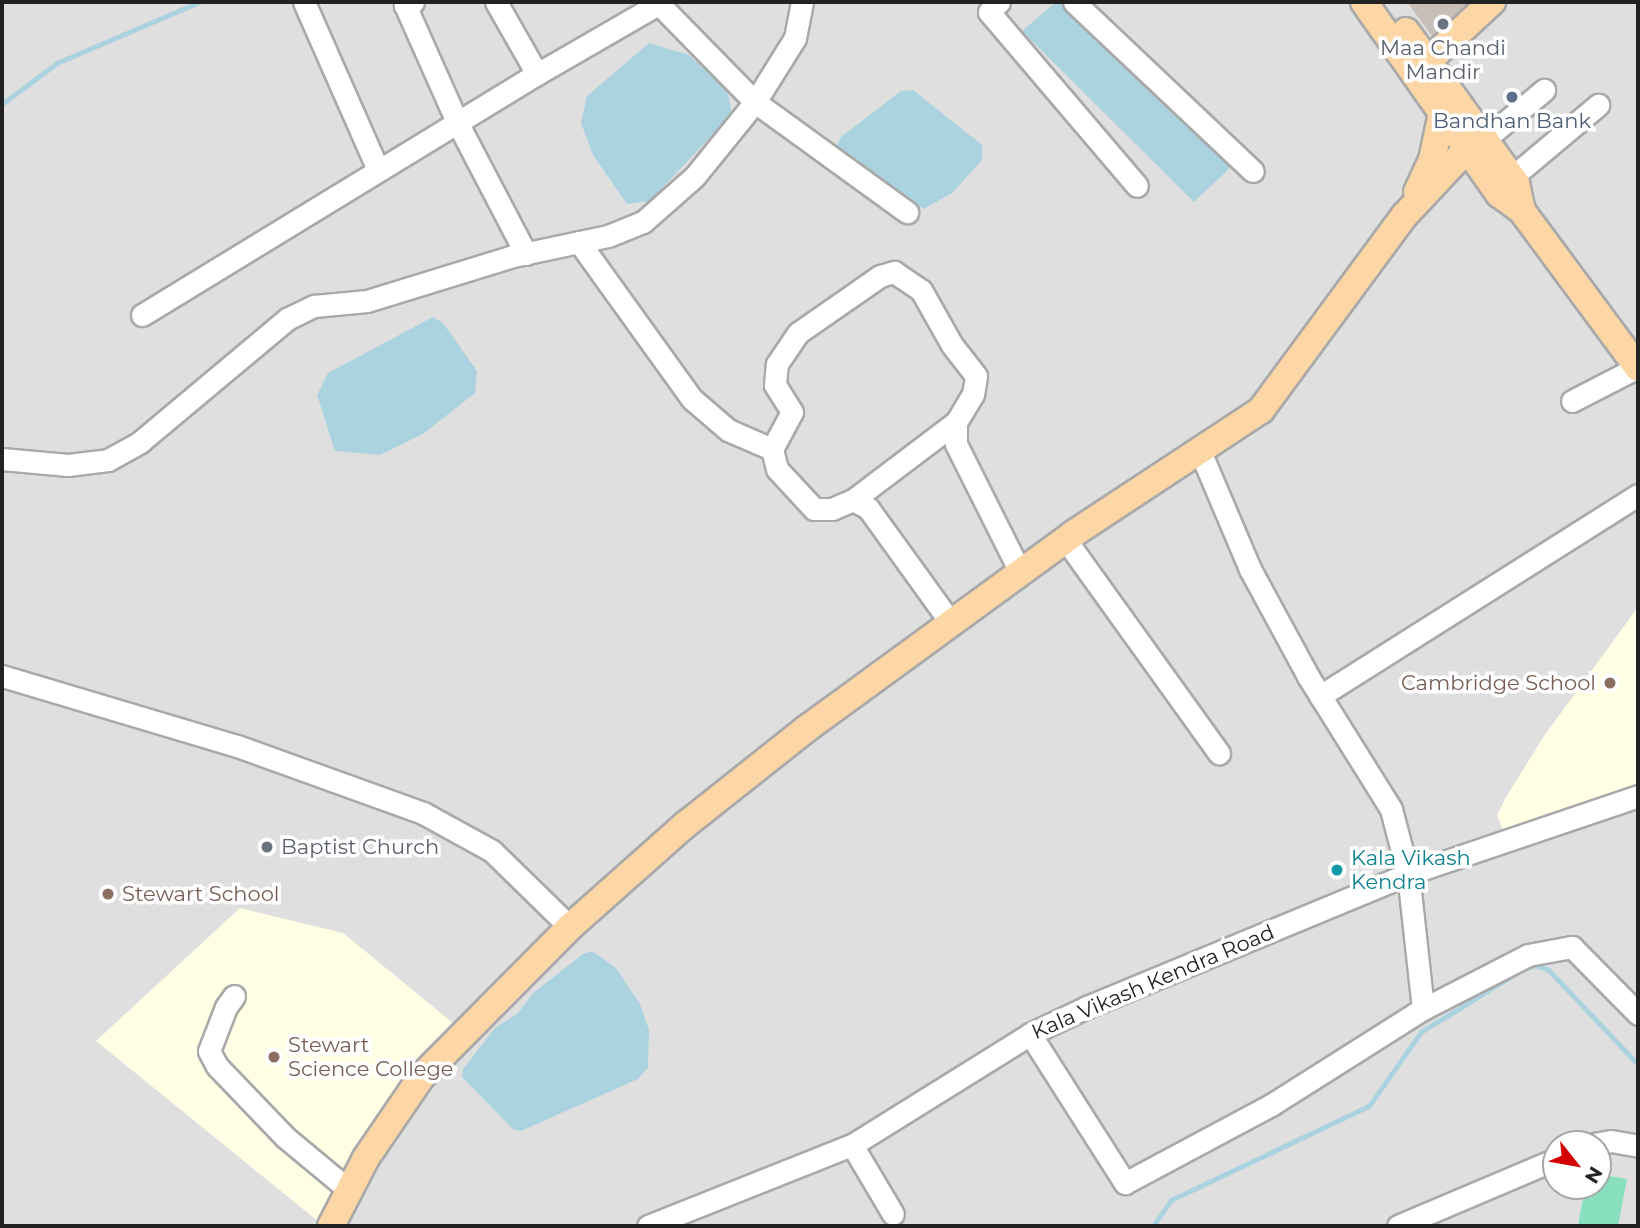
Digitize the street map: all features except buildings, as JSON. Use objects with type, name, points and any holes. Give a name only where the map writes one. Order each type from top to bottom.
[{"type":"main road","points":[[1364,2],[1421,67],[1477,144],[1500,194],[1522,211],[1637,363]]},
{"type":"main road","points":[[1385,2],[1421,67],[1442,113],[1511,178],[1522,211]]},
{"type":"main road","points":[[1421,67],[1492,2]]},
{"type":"main road","points":[[1405,215],[1432,160],[1442,113]]},
{"type":"main road","points":[[331,1226],[366,1158],[422,1076],[570,927],[696,816],[806,729],[1065,540],[1261,410],[1405,215],[1477,144]]},
{"type":"street","points":[[304,2],[378,170]]},
{"type":"street","points":[[413,2],[405,5],[457,122],[526,254]]},
{"type":"street","points":[[496,2],[537,74]]},
{"type":"street","points":[[2,459],[68,465],[108,460],[140,442],[287,319],[314,306],[367,301],[526,254],[579,243],[643,222],[695,176],[755,102],[795,38],[802,2]]},
{"type":"street","points":[[999,2],[989,12],[1137,186]]},
{"type":"street","points":[[1074,2],[1252,171]]},
{"type":"street","points":[[142,315],[457,122],[658,3],[755,102],[907,212]]},
{"type":"street","points":[[1477,144],[1544,90]]},
{"type":"street","points":[[1511,178],[1598,105]]},
{"type":"street","points":[[579,243],[692,399],[728,430],[772,449]]},
{"type":"street","points":[[894,272],[920,290],[952,345],[976,376],[973,394],[956,422],[853,500],[832,509],[814,509],[777,468],[772,449],[792,412],[775,385],[777,364],[797,333],[847,296],[880,276],[894,272]]},
{"type":"street","points":[[1572,401],[1637,363]]},
{"type":"street","points":[[956,422],[956,444],[1020,572]]},
{"type":"street","points":[[1200,451],[1250,569],[1320,696],[1391,809],[1408,874],[1423,1009]]},
{"type":"street","points":[[1320,696],[1638,495]]},
{"type":"street","points":[[853,500],[869,508],[951,623]]},
{"type":"street","points":[[1065,540],[1219,753]]},
{"type":"street","points":[[2,676],[237,746],[423,813],[492,851],[570,927]]},
{"type":"street","name":"Kala Vikash Kendra Road","points":[[648,1226],[852,1145],[1030,1034],[1408,874],[1638,796]]},
{"type":"street","points":[[1030,1034],[1125,1183],[1271,1105],[1423,1009],[1528,955],[1572,947],[1638,1014]]},
{"type":"street","points":[[234,996],[226,1007],[209,1051],[217,1066],[285,1137],[350,1191]]},
{"type":"street","points":[[1612,1141],[1638,1146]]},
{"type":"street","points":[[852,1145],[893,1214]]},
{"type":"street","points":[[1398,1226],[1542,1165]]},
{"type":"shaded area","points":[[2,2],[1638,2],[1638,1226],[2,1226]]},
{"type":"shaded area","name":"Cambridge School","points":[[1638,607],[1638,785],[1503,830],[1497,815],[1505,799],[1544,736]]},
{"type":"shaded area","name":"Stewart Science College","points":[[240,908],[343,933],[459,1028],[324,1226],[96,1041]]},
{"type":"green space","points":[[1612,1176],[1627,1179],[1618,1226],[1578,1226],[1583,1200],[1612,1200]]},
{"type":"water","points":[[1056,2],[1066,2],[1230,168],[1194,202],[1022,31]]},
{"type":"water","points":[[649,43],[689,55],[727,90],[732,114],[650,201],[627,204],[593,155],[581,123],[587,96]]},
{"type":"water","points":[[913,90],[982,145],[982,160],[952,193],[924,209],[834,151],[841,137],[901,91]]},
{"type":"water","points":[[433,317],[443,323],[477,371],[475,393],[423,434],[380,455],[335,451],[317,395],[328,373]]},
{"type":"water","points":[[592,951],[616,968],[640,1004],[649,1030],[648,1068],[638,1079],[521,1131],[514,1130],[462,1077],[463,1069],[495,1028],[518,1013],[533,993],[583,954]]},
{"type":"waterway","points":[[2,104],[57,63],[199,2]]},
{"type":"waterway","points":[[1153,1226],[1171,1200],[1369,1106],[1421,1032],[1523,969],[1536,965],[1549,970],[1638,1064]]},
{"type":"place","name":"Maa Chandi Mandir","points":[[1443,24]]},
{"type":"place","name":"Bandhan Bank","points":[[1512,97]]},
{"type":"place","name":"Cambridge School","points":[[1610,683]]},
{"type":"place","name":"Baptist Church","points":[[267,847]]},
{"type":"place","name":"Kala Vikash Kendra","points":[[1337,870]]},
{"type":"place","name":"Stewart School","points":[[108,894]]},
{"type":"place","name":"Stewart Science College","points":[[274,1057]]}]
